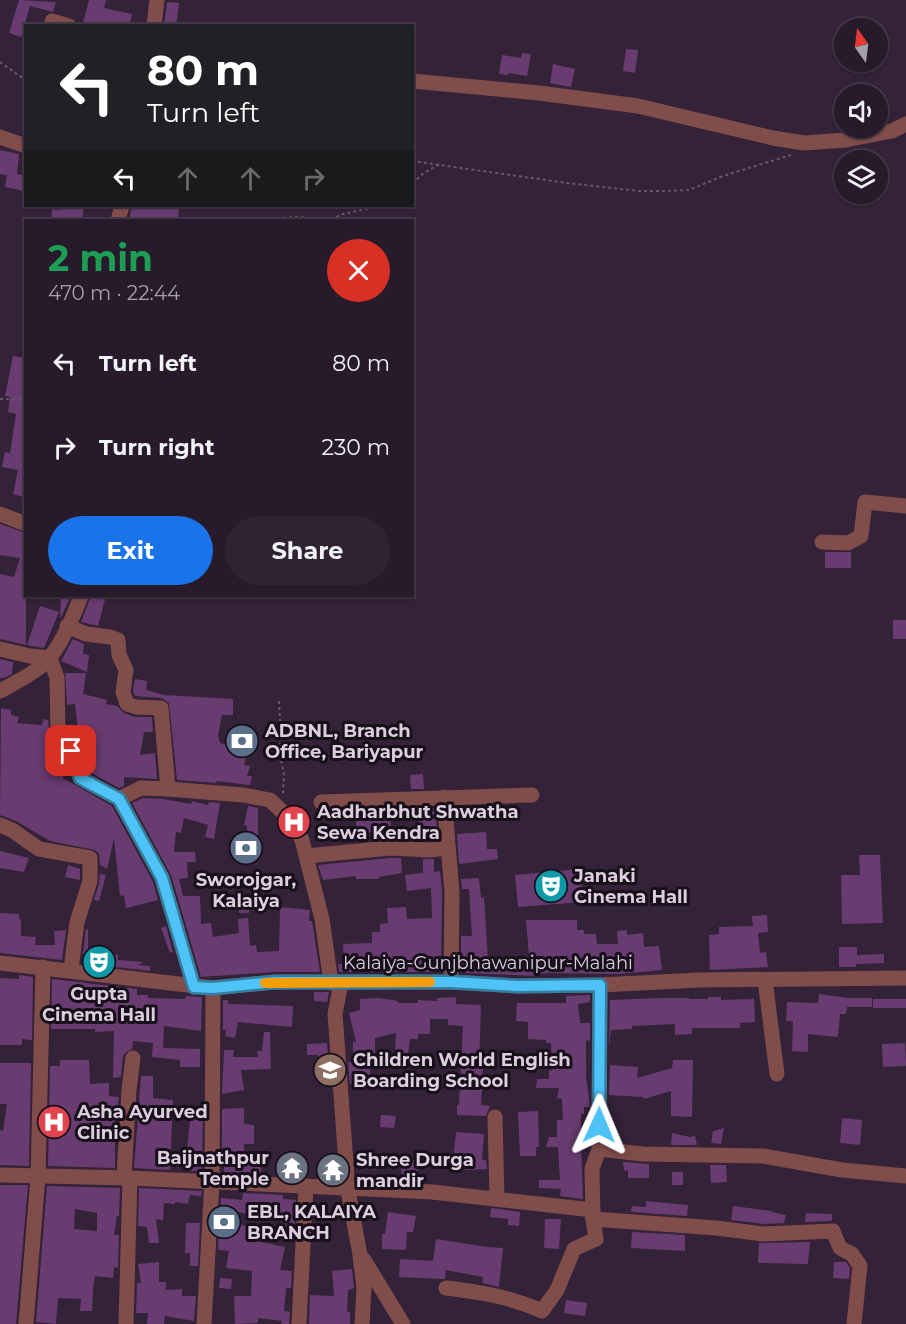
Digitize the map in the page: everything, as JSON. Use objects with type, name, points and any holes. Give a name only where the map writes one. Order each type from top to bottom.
[{"type":"street","points":[[154,24],[156,0]]},
{"type":"street","points":[[52,21],[62,24]]},
{"type":"street","points":[[414,81],[539,93],[638,106],[804,143],[846,140],[892,131],[906,124]]},
{"type":"street","points":[[0,137],[24,145]]},
{"type":"street","points":[[822,542],[848,543],[861,536],[865,502],[906,506]]},
{"type":"street","points":[[0,514],[24,523]]},
{"type":"street","points":[[0,691],[18,682],[50,657],[68,626],[81,597]]},
{"type":"street","points":[[68,626],[86,634],[118,640],[120,646],[118,655],[126,670],[123,692],[127,704],[136,707],[161,708],[168,789]]},
{"type":"street","points":[[0,649],[30,656],[50,657]]},
{"type":"street","points":[[50,657],[57,678],[58,734],[71,751],[80,778],[119,799],[162,878],[194,987]]},
{"type":"street","points":[[119,799],[141,788],[243,795],[270,800],[291,820],[302,840],[336,983],[335,1014],[348,1190],[364,1288],[362,1324]]},
{"type":"street","points":[[321,802],[532,795]]},
{"type":"street","points":[[444,797],[452,892],[451,982]]},
{"type":"street","points":[[0,825],[12,830],[39,849],[90,858],[90,881],[77,922],[71,970]]},
{"type":"street","points":[[306,856],[390,848],[430,850],[447,848]]},
{"type":"street","name":"Kalaiya-Gunjbhawanipur-Malahi","points":[[0,963],[213,988],[275,982],[451,982],[518,986],[699,980],[906,978]]},
{"type":"street","points":[[26,1324],[38,1177],[43,967]]},
{"type":"street","points":[[765,980],[777,1074]]},
{"type":"street","points":[[447,1288],[505,1297],[542,1311],[557,1290],[574,1249],[596,1239],[592,1169],[599,1149],[600,985]]},
{"type":"street","points":[[204,1324],[212,1181],[213,988]]},
{"type":"street","points":[[126,1324],[129,1090],[133,1058]]},
{"type":"street","points":[[495,1117],[497,1199]]},
{"type":"street","points":[[599,1149],[643,1154],[764,1156],[842,1170],[906,1176]]},
{"type":"street","points":[[0,1175],[212,1181],[348,1190],[432,1192],[497,1199],[593,1214],[764,1233],[833,1231],[840,1248],[852,1254],[860,1266],[854,1324]]},
{"type":"street","points":[[299,1324],[306,1186]]},
{"type":"street","points":[[360,1255],[403,1324]]},
{"type":"path","points":[[0,62],[24,79]]},
{"type":"path","points":[[414,161],[547,181],[639,191],[689,190],[746,169],[783,159],[795,153],[804,143]]},
{"type":"path","points":[[414,181],[440,164]]},
{"type":"path","points":[[332,219],[343,214],[376,207]]},
{"type":"path","points":[[277,218],[319,219]]},
{"type":"path","points":[[0,399],[24,400]]},
{"type":"path","points":[[276,807],[284,793],[284,774],[279,750],[281,735],[279,701]]},
{"type":"building","points":[[19,0],[56,2],[53,12],[30,6],[21,37],[9,33]]},
{"type":"building","points":[[89,0],[106,0],[104,8],[132,14],[130,24],[83,23]]},
{"type":"building","points":[[167,2],[179,3],[176,24],[164,24]]},
{"type":"building","points":[[626,49],[638,50],[635,73],[623,71]]},
{"type":"building","points":[[522,53],[531,54],[527,76],[499,74],[502,55],[521,58]]},
{"type":"building","points":[[553,64],[575,69],[571,87],[550,83]]},
{"type":"building","points":[[0,150],[19,154],[17,174],[24,176],[24,191],[5,187],[7,175],[0,174]]},
{"type":"building","points":[[60,207],[84,207],[82,219],[51,219],[52,209],[59,210]]},
{"type":"building","points":[[132,207],[179,207],[178,219],[129,219]]},
{"type":"building","points":[[13,356],[24,358],[24,497],[13,494],[18,470],[2,467],[5,452],[10,453],[16,414],[8,412],[10,397],[5,396]]},
{"type":"building","points":[[0,524],[24,532],[26,645],[0,639],[0,574],[14,577],[20,558],[0,555]]},
{"type":"building","points":[[825,552],[851,552],[851,568],[825,568]]},
{"type":"building","points":[[61,597],[71,597],[60,619]]},
{"type":"building","points":[[91,597],[105,599],[98,626],[81,622]]},
{"type":"building","points":[[40,606],[59,612],[44,648],[27,645]]},
{"type":"building","points":[[893,620],[906,620],[906,639],[893,639]]},
{"type":"building","points":[[73,639],[84,644],[83,654],[89,655],[87,672],[61,661]]},
{"type":"building","points":[[0,659],[13,662],[12,674],[3,678],[0,678]]},
{"type":"building","points":[[65,673],[86,673],[83,694],[107,700],[106,704],[117,706],[124,713],[135,717],[152,717],[153,732],[144,732],[140,755],[155,753],[157,779],[124,777],[124,786],[119,788],[88,771],[80,747],[75,704],[67,705]]},
{"type":"building","points":[[135,679],[147,681],[146,690],[164,695],[233,699],[233,715],[222,715],[218,735],[220,743],[248,752],[244,765],[250,766],[247,776],[252,776],[250,785],[177,780],[169,703],[162,698],[135,696],[133,691]]},
{"type":"building","points":[[1,708],[11,710],[11,715],[19,717],[17,723],[42,725],[43,719],[48,720],[50,738],[64,761],[63,778],[112,806],[153,882],[158,900],[126,908],[124,895],[120,896],[114,838],[107,869],[100,865],[99,854],[95,850],[50,841],[16,821],[0,815]]},
{"type":"building","points":[[423,774],[424,789],[411,789],[410,775]]},
{"type":"building","points":[[143,798],[191,804],[192,801],[208,805],[209,802],[220,803],[214,839],[205,837],[208,825],[184,818],[181,833],[176,832],[174,852],[195,852],[196,862],[187,862],[188,878],[179,879],[183,896],[200,896],[201,924],[211,923],[213,937],[239,933],[238,919],[248,918],[250,946],[256,945],[257,952],[279,951],[280,907],[310,910],[309,921],[312,921],[320,972],[275,972],[201,977],[171,875],[132,803]]},
{"type":"building","points":[[248,806],[258,808],[258,842],[247,842],[247,826],[244,825]]},
{"type":"building","points":[[435,808],[438,839],[402,839],[401,829],[419,828],[418,809]]},
{"type":"building","points":[[390,811],[391,831],[356,833],[356,816],[363,815],[363,813]]},
{"type":"building","points":[[486,832],[487,849],[497,849],[498,859],[459,864],[457,834]]},
{"type":"building","points":[[0,851],[29,858],[24,872],[0,868]]},
{"type":"building","points":[[859,855],[880,855],[883,923],[842,924],[841,875],[860,875]]},
{"type":"building","points":[[401,858],[402,873],[379,877],[379,879],[356,879],[356,876],[323,880],[318,865]]},
{"type":"building","points":[[423,859],[434,859],[434,872],[440,871],[441,971],[339,972],[338,964],[344,964],[343,944],[372,943],[372,932],[380,932],[380,924],[388,923],[387,908],[406,907],[407,919],[432,918],[431,888],[407,891],[405,875],[423,873]]},
{"type":"building","points":[[68,865],[80,869],[80,880],[65,877]]},
{"type":"building","points":[[580,869],[583,902],[518,907],[515,875]]},
{"type":"building","points":[[100,874],[106,875],[99,901],[94,900]]},
{"type":"building","points":[[479,878],[481,898],[484,897],[488,960],[529,956],[526,920],[577,920],[577,930],[584,930],[584,934],[596,934],[597,944],[618,944],[617,931],[627,930],[627,935],[643,933],[644,947],[659,946],[662,970],[618,974],[549,973],[538,974],[539,976],[466,973],[465,970],[461,970],[461,936],[472,936],[469,889],[462,889],[461,879]]},
{"type":"building","points":[[239,900],[249,900],[249,913],[239,913]]},
{"type":"building","points":[[0,913],[19,914],[21,936],[36,937],[35,945],[55,945],[54,931],[66,930],[62,960],[0,953]]},
{"type":"building","points":[[767,915],[768,932],[758,933],[760,953],[766,952],[768,967],[710,970],[709,935],[719,934],[719,927],[753,926],[752,916]]},
{"type":"building","points":[[166,926],[173,952],[170,953],[161,928]]},
{"type":"building","points":[[86,929],[88,929],[88,952],[118,955],[118,960],[144,962],[138,965],[150,966],[150,971],[82,963]]},
{"type":"building","points":[[839,947],[857,947],[857,955],[884,954],[884,963],[839,967]]},
{"type":"building","points":[[19,975],[33,977],[32,1040],[22,1039],[22,1045],[0,1045],[0,978],[19,979]]},
{"type":"building","points":[[52,979],[137,989],[137,995],[148,995],[148,998],[202,997],[201,1031],[164,1026],[163,1048],[200,1049],[200,1067],[180,1067],[180,1060],[152,1057],[153,1043],[133,1041],[132,1049],[123,1056],[121,1077],[113,1078],[114,1031],[51,1029]]},
{"type":"building","points":[[314,992],[329,992],[327,1002],[314,1001]]},
{"type":"building","points":[[819,994],[848,998],[872,998],[872,1007],[847,1007],[846,1014],[840,1014],[838,1037],[808,1034],[808,1052],[792,1051],[793,1021],[786,1021],[787,1002],[818,1003]]},
{"type":"building","points":[[590,995],[590,1002],[578,1004],[580,1023],[590,1023],[590,1041],[586,1040],[586,1076],[590,1107],[584,1107],[584,1114],[581,1114],[581,1134],[584,1134],[584,1146],[581,1146],[583,1199],[560,1196],[561,1189],[539,1188],[539,1180],[560,1180],[558,1147],[546,1147],[549,1137],[557,1137],[557,1120],[563,1120],[562,1099],[557,1098],[559,1088],[536,1088],[537,1079],[549,1079],[549,1070],[552,1071],[551,1043],[546,1043],[546,1040],[528,1039],[528,1022],[516,1021],[517,1003],[566,1003],[566,996]]},
{"type":"building","points":[[456,997],[456,1004],[481,1005],[479,1067],[483,1067],[481,1105],[490,1106],[486,1116],[457,1115],[463,1026],[448,1025],[448,1019],[430,1019],[430,1034],[418,1034],[418,1039],[410,1039],[408,1054],[395,1054],[396,1033],[375,1038],[375,1055],[370,1055],[370,1085],[350,1084],[348,1062],[353,1062],[353,1042],[356,1042],[349,1013],[360,1010],[360,999],[379,998],[398,1001],[398,1003],[418,1003],[418,1000],[437,1001],[437,998]]},
{"type":"building","points":[[708,997],[721,997],[721,1000],[754,999],[755,1022],[740,1023],[740,1028],[692,1028],[692,1034],[675,1035],[675,1024],[632,1026],[632,1029],[611,1030],[609,1049],[610,1000],[708,999]]},
{"type":"building","points":[[873,999],[906,999],[906,1008],[873,1008]]},
{"type":"building","points":[[223,1000],[228,1000],[228,1004],[293,1006],[292,1027],[238,1022],[235,1038],[225,1036]]},
{"type":"building","points":[[264,1032],[270,1032],[271,1069],[241,1070],[244,1090],[222,1094],[224,1050],[234,1050],[233,1057],[258,1057],[257,1051],[262,1051]]},
{"type":"building","points":[[327,1043],[330,1084],[326,1084],[325,1076],[319,1077],[318,1055],[307,1055],[307,1044]]},
{"type":"building","points":[[905,1043],[906,1066],[883,1067],[882,1044]]},
{"type":"building","points":[[60,1060],[89,1060],[90,1084],[109,1083],[109,1096],[119,1097],[115,1124],[115,1168],[48,1166],[50,1066],[60,1066]]},
{"type":"building","points":[[673,1060],[693,1060],[692,1117],[671,1116],[671,1091],[644,1099],[643,1097],[609,1095],[610,1065],[638,1067],[637,1078],[672,1068]]},
{"type":"building","points":[[0,1063],[31,1063],[29,1166],[0,1165],[0,1130],[3,1131],[7,1104],[0,1104]]},
{"type":"building","points":[[141,1076],[153,1076],[153,1098],[173,1100],[170,1170],[134,1168]]},
{"type":"building","points":[[244,1108],[244,1124],[254,1125],[254,1144],[244,1144],[245,1162],[260,1162],[262,1174],[224,1173],[224,1166],[222,1166],[222,1109]]},
{"type":"building","points":[[191,1110],[203,1110],[202,1167],[200,1171],[185,1171]]},
{"type":"building","points":[[538,1111],[539,1147],[536,1147],[536,1156],[520,1156],[518,1112]]},
{"type":"building","points":[[381,1115],[396,1116],[394,1128],[380,1127]]},
{"type":"building","points":[[842,1118],[862,1120],[860,1145],[840,1143]]},
{"type":"building","points":[[724,1128],[721,1144],[711,1143],[713,1131]]},
{"type":"building","points":[[456,1132],[484,1134],[482,1160],[486,1160],[487,1169],[466,1170],[465,1163],[443,1163],[442,1153],[454,1153]]},
{"type":"building","points":[[672,1133],[695,1136],[697,1145],[671,1145]]},
{"type":"building","points":[[361,1153],[389,1156],[387,1165],[378,1164],[377,1170],[363,1168],[364,1162],[360,1162]]},
{"type":"building","points":[[401,1160],[417,1160],[418,1182],[402,1181]]},
{"type":"building","points":[[623,1162],[649,1164],[649,1178],[628,1178],[628,1170],[624,1171]]},
{"type":"building","points":[[710,1165],[726,1165],[727,1182],[711,1183]]},
{"type":"building","points":[[672,1172],[683,1172],[683,1185],[672,1185]]},
{"type":"building","points":[[0,1185],[28,1185],[16,1324],[0,1324]]},
{"type":"building","points":[[47,1186],[120,1188],[119,1216],[117,1216],[114,1235],[119,1235],[118,1268],[114,1267],[113,1278],[95,1276],[92,1311],[80,1311],[81,1299],[58,1298],[56,1324],[36,1322]],"holes":[[[75,1209],[97,1213],[97,1231],[74,1229]]]},
{"type":"building","points":[[139,1188],[202,1191],[201,1196],[190,1195],[188,1204],[164,1203],[163,1220],[156,1219],[159,1243],[149,1243],[147,1227],[138,1226]]},
{"type":"building","points":[[243,1193],[283,1195],[283,1199],[296,1200],[294,1239],[281,1239],[282,1216],[254,1215],[220,1209],[221,1198],[242,1200]]},
{"type":"building","points":[[646,1201],[688,1205],[687,1216],[631,1212],[632,1206],[646,1207]]},
{"type":"building","points":[[733,1206],[786,1215],[784,1223],[764,1224],[731,1220]]},
{"type":"building","points":[[491,1208],[520,1212],[519,1226],[508,1225],[508,1219],[490,1217]]},
{"type":"building","points":[[388,1212],[416,1216],[413,1232],[407,1232],[406,1250],[382,1249],[382,1234],[385,1234]]},
{"type":"building","points":[[806,1213],[832,1214],[832,1221],[805,1222]]},
{"type":"building","points":[[545,1219],[561,1219],[559,1249],[544,1248]]},
{"type":"building","points":[[186,1223],[200,1223],[198,1266],[190,1266],[190,1253],[185,1253]]},
{"type":"building","points":[[219,1224],[253,1226],[252,1233],[257,1234],[257,1241],[285,1247],[280,1270],[292,1271],[291,1288],[286,1288],[284,1311],[290,1312],[289,1324],[258,1318],[258,1323],[235,1324],[234,1296],[251,1296],[252,1271],[226,1268],[229,1251],[218,1250]]},
{"type":"building","points":[[632,1232],[685,1235],[685,1251],[631,1248]]},
{"type":"building","points":[[436,1239],[503,1248],[499,1287],[482,1283],[483,1277],[446,1270],[445,1279],[399,1277],[400,1259],[433,1261]]},
{"type":"building","points":[[810,1242],[808,1264],[758,1263],[759,1243]]},
{"type":"building","points":[[159,1262],[159,1282],[166,1282],[166,1290],[182,1289],[182,1296],[196,1296],[194,1321],[165,1316],[164,1324],[147,1324],[148,1313],[136,1313],[137,1283],[141,1283],[138,1264]]},
{"type":"building","points":[[834,1262],[846,1262],[850,1268],[849,1279],[833,1278]]},
{"type":"building","points":[[352,1269],[354,1288],[348,1290],[347,1312],[350,1312],[350,1324],[309,1324],[310,1295],[334,1296],[332,1271]]},
{"type":"building","points":[[220,1278],[232,1279],[231,1289],[219,1288]]},
{"type":"building","points":[[566,1300],[587,1303],[585,1316],[564,1313]]},
{"type":"slow traffic","points":[[265,983],[430,982]]},
{"type":"place","name":"ADBNL, Branch Office, Bariyapur","points":[[242,741]]},
{"type":"place","name":"Aadharbhut Shwatha Sewa Kendra","points":[[294,822]]},
{"type":"place","name":"Sworojgar, Kalaiya","points":[[246,848]]},
{"type":"place","name":"Janaki Cinema Hall","points":[[551,886]]},
{"type":"place","name":"Gupta Cinema Hall","points":[[99,962]]},
{"type":"place","name":"Children World English Boarding School","points":[[330,1070]]},
{"type":"place","name":"Asha Ayurved Clinic","points":[[54,1122]]},
{"type":"place","name":"Baijnathpur Temple","points":[[292,1168]]},
{"type":"place","name":"Shree Durga mandir","points":[[333,1170]]},
{"type":"place","name":"EBL, KALAIYA BRANCH","points":[[224,1222]]},
{"type":"route","points":[[71,751],[80,778],[119,799],[162,878],[177,922],[194,987],[213,988],[275,982],[600,985],[599,1125]]}]
